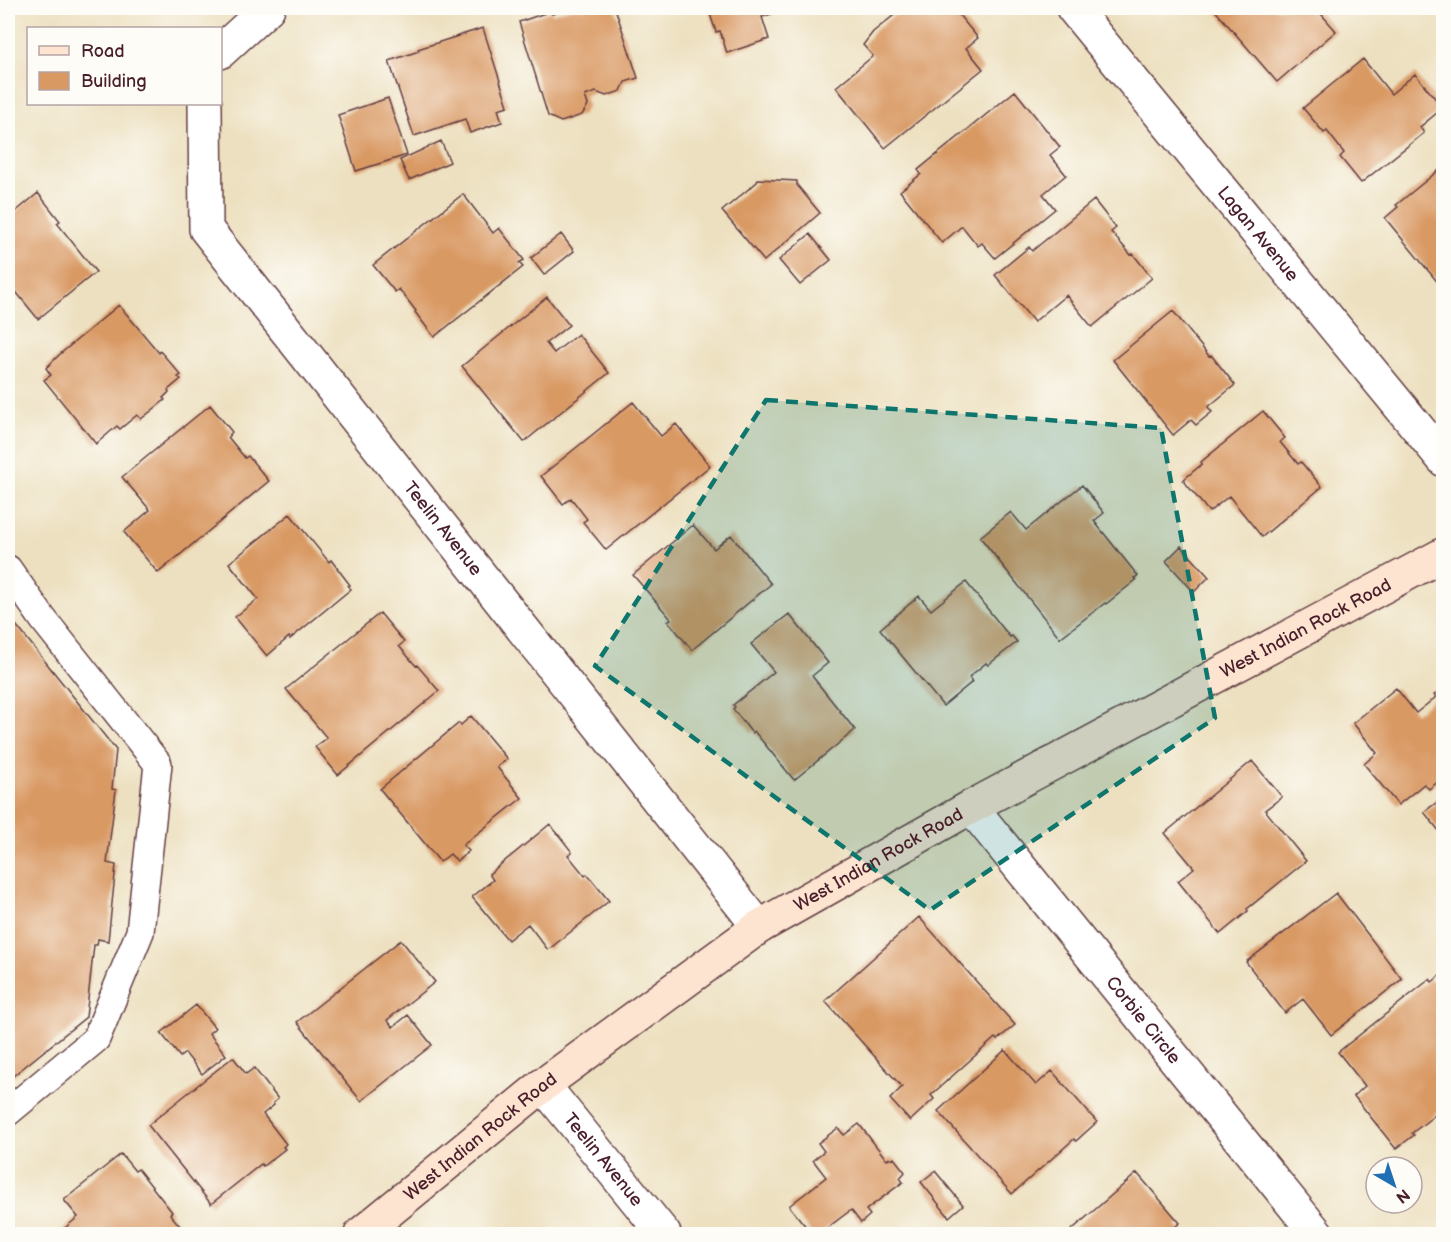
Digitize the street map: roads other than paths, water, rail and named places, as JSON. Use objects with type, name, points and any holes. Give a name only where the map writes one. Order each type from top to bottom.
[{"type":"street","points":[[222,50],[268,8]]},
{"type":"street","name":"Lagan Avenue","points":[[1073,8],[1443,460]]},
{"type":"street","name":"Teelin Avenue","points":[[205,105],[206,229],[759,927]]},
{"type":"street","name":"West Indian Rock Road","points":[[361,1234],[543,1085],[759,927],[971,807],[1443,554]]},
{"type":"street","name":"Corbie Circle","points":[[971,807],[1317,1234]]},
{"type":"street","name":"Teelin Avenue","points":[[543,1085],[664,1234]]},
{"type":"lane","points":[[8,569],[42,619],[158,764],[140,932],[96,1039],[8,1112]]}]
